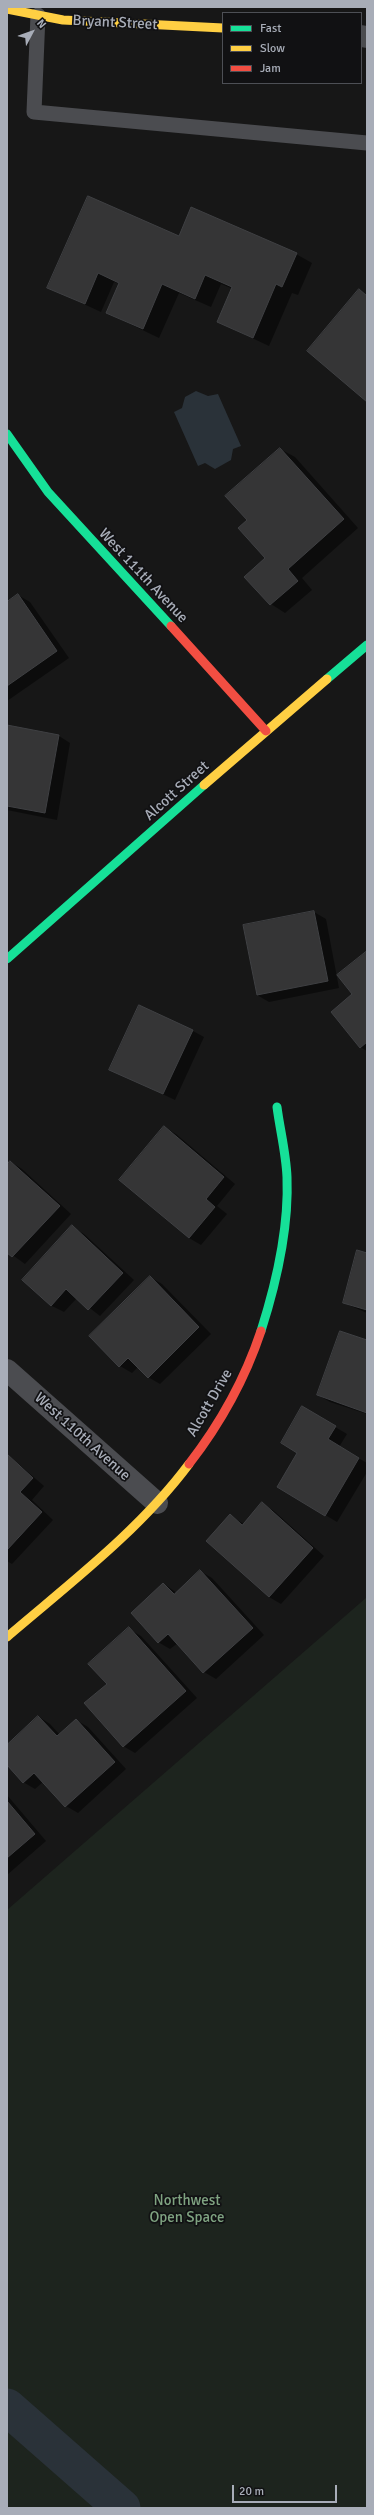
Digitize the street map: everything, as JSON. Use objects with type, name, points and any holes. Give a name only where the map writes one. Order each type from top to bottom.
[{"type":"street","name":"Bryant Street","points":[[7,10],[63,20],[222,28]]},
{"type":"street","name":"West 111th Avenue","points":[[7,434],[48,492],[266,731]]},
{"type":"street","name":"Alcott Street","points":[[7,960],[266,731],[367,645]]},
{"type":"street","name":"Alcott Drive","points":[[7,1638],[108,1550],[157,1503],[202,1446],[236,1390],[266,1321],[278,1271],[287,1177],[277,1107]]},
{"type":"street","name":"West 110th Avenue","points":[[7,1370],[157,1503]]},
{"type":"lane","points":[[38,15],[34,112],[367,143]]},
{"type":"green space","name":"Northwest Open Space","points":[[367,1597],[367,2508],[7,2508],[7,1910]]},
{"type":"shaded area","points":[[196,391],[208,396],[218,394],[241,446],[233,449],[231,460],[215,469],[205,463],[198,466],[174,412],[182,408],[185,397]]},
{"type":"building","points":[[88,196],[179,236],[191,207],[297,253],[282,287],[276,284],[253,338],[217,322],[232,287],[205,275],[195,299],[162,284],[143,329],[106,313],[119,283],[98,273],[85,304],[47,288]]},
{"type":"building","points":[[359,289],[367,296],[367,402],[307,351]]},
{"type":"building","points":[[280,448],[344,519],[288,569],[298,581],[270,605],[244,577],[265,558],[238,528],[247,520],[225,496]]},
{"type":"building","points":[[18,594],[57,651],[7,686],[7,602]]},
{"type":"building","points":[[7,725],[59,735],[45,813],[7,806]]},
{"type":"building","points":[[314,911],[328,981],[257,995],[243,925]]},
{"type":"building","points":[[367,951],[367,1042],[360,1048],[331,1012],[352,994],[337,975]]},
{"type":"building","points":[[139,1005],[193,1030],[163,1094],[109,1070]]},
{"type":"building","points":[[164,1126],[224,1177],[206,1199],[215,1207],[189,1238],[119,1180]]},
{"type":"building","points":[[10,1161],[60,1206],[12,1257],[7,1253],[7,1165]]},
{"type":"building","points":[[72,1225],[123,1273],[88,1310],[66,1289],[51,1306],[22,1280]]},
{"type":"building","points":[[357,1250],[367,1253],[367,1310],[343,1303]]},
{"type":"building","points":[[150,1276],[199,1327],[148,1378],[128,1358],[119,1367],[89,1336]]},
{"type":"building","points":[[340,1331],[367,1340],[367,1413],[317,1395]]},
{"type":"building","points":[[302,1406],[336,1426],[328,1439],[359,1458],[325,1516],[277,1487],[297,1453],[281,1443]]},
{"type":"building","points":[[7,1454],[33,1478],[20,1492],[42,1512],[7,1550]]},
{"type":"building","points":[[262,1502],[313,1548],[269,1597],[206,1541],[230,1514],[242,1525]]},
{"type":"building","points":[[200,1570],[253,1628],[203,1673],[168,1634],[158,1643],[131,1613],[163,1583],[174,1594]]},
{"type":"building","points":[[129,1627],[186,1691],[123,1747],[84,1703],[107,1684],[88,1664]]},
{"type":"building","points":[[38,1716],[57,1736],[76,1719],[115,1762],[65,1807],[34,1773],[23,1783],[7,1765],[7,1745]]},
{"type":"building","points":[[7,1801],[35,1834],[7,1858]]},
{"type":"waterway","points":[[7,2407],[122,2508]]},
{"type":"traffic: fast","points":[[7,434],[48,492],[171,626]]},
{"type":"traffic: fast","points":[[327,679],[367,645]]},
{"type":"traffic: fast","points":[[7,959],[204,785]]},
{"type":"traffic: fast","points":[[261,1331],[272,1294],[284,1235],[286,1215],[287,1177],[277,1107]]},
{"type":"traffic: slow","points":[[7,9],[63,20],[222,28]]},
{"type":"traffic: slow","points":[[204,785],[327,679]]},
{"type":"traffic: slow","points":[[7,1637],[126,1534],[148,1512],[189,1464]]},
{"type":"traffic: jam","points":[[171,626],[266,731]]},
{"type":"traffic: jam","points":[[189,1464],[211,1433],[231,1400],[255,1349],[261,1331]]}]
